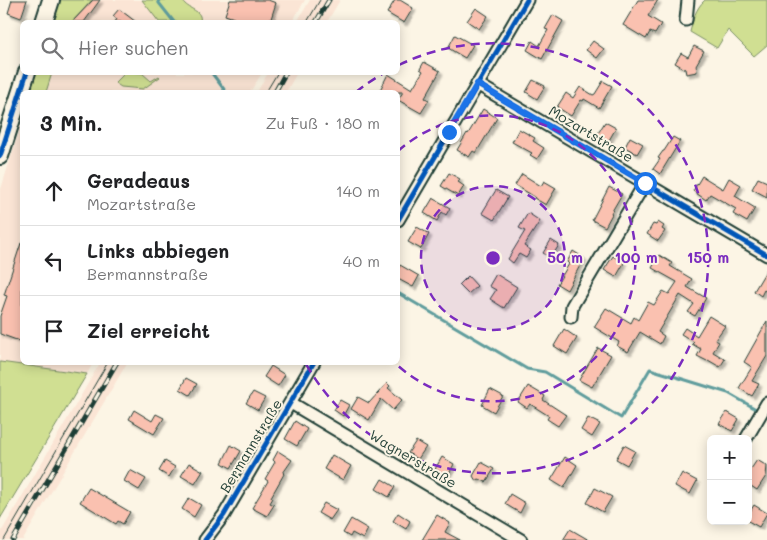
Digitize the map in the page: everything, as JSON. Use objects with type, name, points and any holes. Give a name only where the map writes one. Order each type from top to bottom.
[{"type":"street","points":[[45,20],[51,0]]},
{"type":"street","points":[[400,217],[527,0]]},
{"type":"street","points":[[686,20],[688,0]]},
{"type":"street","points":[[21,90],[26,75]]},
{"type":"street","name":"Mozartstraße","points":[[477,84],[767,255]]},
{"type":"street","points":[[0,156],[20,94]]},
{"type":"street","points":[[572,317],[572,306],[645,183]]},
{"type":"street","name":"Bermannstraße","points":[[205,540],[224,515],[312,365]]},
{"type":"street","name":"Wagnerstraße","points":[[291,403],[521,540]]},
{"type":"street","points":[[748,435],[767,403]]},
{"type":"shaded area","points":[[62,0],[305,0],[293,20],[56,20]]},
{"type":"shaded area","points":[[310,0],[340,0],[328,20],[298,20]]},
{"type":"shaded area","points":[[37,75],[261,75],[251,90],[33,90]]},
{"type":"shaded area","points":[[267,75],[296,75],[287,90],[258,90]]},
{"type":"shaded area","points":[[20,128],[20,365],[92,365],[87,374],[0,363],[0,192]]},
{"type":"shaded area","points":[[99,365],[126,365],[23,540],[0,540],[0,534]]},
{"type":"green space","points":[[55,0],[92,0],[74,20],[49,20]]},
{"type":"green space","points":[[142,0],[182,0],[197,12],[200,18],[200,20],[157,20]]},
{"type":"green space","points":[[705,0],[767,0],[767,45],[754,56],[728,30],[717,48],[690,32],[693,19]]},
{"type":"green space","points":[[30,75],[51,75],[47,90],[26,90]]},
{"type":"green space","points":[[123,75],[144,75],[151,81],[160,77],[143,89],[121,87],[115,83]]},
{"type":"green space","points":[[0,362],[87,374],[0,519]]},
{"type":"building","points":[[12,0],[27,0],[21,18],[8,13]]},
{"type":"building","points":[[93,0],[100,0],[85,20],[74,20]]},
{"type":"building","points":[[230,0],[268,0],[276,3],[271,20],[234,20],[234,18],[225,15]]},
{"type":"building","points":[[395,0],[400,0],[413,8],[404,23],[387,13]]},
{"type":"building","points":[[638,0],[658,0],[648,16],[661,24],[655,34],[650,32],[646,39],[623,25]]},
{"type":"building","points":[[476,8],[488,16],[479,29],[467,21]]},
{"type":"building","points":[[119,9],[133,20],[116,20],[113,16]]},
{"type":"building","points":[[553,15],[563,21],[542,59],[527,50],[532,41],[539,46],[548,30],[545,29]]},
{"type":"building","points":[[455,35],[473,45],[465,58],[448,48]]},
{"type":"building","points":[[593,41],[604,49],[597,58],[586,50]]},
{"type":"building","points":[[694,46],[704,51],[696,65],[697,72],[686,74],[685,69],[675,63],[681,53],[688,57]]},
{"type":"building","points":[[424,62],[440,71],[425,98],[429,100],[421,113],[400,101],[403,92],[400,92],[400,90],[380,90],[388,75],[412,89],[423,71],[420,69]]},
{"type":"building","points":[[533,80],[545,86],[537,99],[526,92]]},
{"type":"building","points":[[603,81],[612,86],[599,108],[584,99],[583,101],[581,100],[571,116],[557,107],[566,93],[573,98],[580,87],[593,95]]},
{"type":"building","points":[[483,109],[497,118],[476,153],[473,151],[469,157],[457,150]]},
{"type":"building","points":[[605,122],[616,128],[608,142],[597,135]]},
{"type":"building","points":[[519,129],[535,138],[533,141],[544,148],[537,159],[530,155],[532,153],[512,142]]},
{"type":"building","points":[[630,137],[643,144],[637,154],[625,147]]},
{"type":"building","points":[[673,137],[680,141],[660,174],[653,169],[660,159],[658,158]]},
{"type":"building","points":[[449,173],[460,179],[458,182],[464,186],[458,196],[441,186]]},
{"type":"building","points":[[522,174],[541,186],[544,181],[556,188],[546,205],[515,185]]},
{"type":"building","points":[[702,176],[723,189],[729,178],[741,185],[735,196],[755,208],[747,222],[733,214],[736,209],[710,194],[706,200],[693,191]]},
{"type":"building","points":[[758,178],[767,182],[767,197],[752,189]]},
{"type":"building","points":[[609,187],[622,194],[605,227],[592,220]]},
{"type":"building","points":[[496,190],[508,197],[494,220],[482,213]]},
{"type":"building","points":[[433,198],[450,208],[446,215],[442,212],[437,221],[424,213]]},
{"type":"building","points":[[528,213],[540,221],[524,246],[531,250],[526,258],[519,254],[513,263],[508,259],[525,231],[519,228]]},
{"type":"building","points":[[658,222],[664,226],[662,229],[665,231],[658,241],[647,234],[653,224],[656,225]]},
{"type":"building","points":[[417,227],[429,234],[421,249],[408,242]]},
{"type":"building","points":[[551,240],[559,245],[551,258],[543,253]]},
{"type":"building","points":[[20,246],[20,341],[0,334],[0,316],[7,296],[4,295]]},
{"type":"building","points":[[573,251],[584,258],[567,290],[557,284],[569,264],[567,262]]},
{"type":"building","points":[[659,255],[672,263],[670,266],[692,279],[687,287],[706,298],[695,316],[688,312],[694,304],[680,295],[658,332],[664,336],[660,344],[640,332],[628,352],[617,346],[619,342],[594,327],[606,308],[631,323],[634,317],[638,320],[648,302],[654,305],[663,291],[669,294],[677,282],[652,268]]},
{"type":"building","points":[[613,256],[624,263],[616,277],[604,270]]},
{"type":"building","points":[[400,265],[419,276],[413,287],[400,280]]},
{"type":"building","points":[[767,269],[767,292],[764,290],[761,296],[754,291]]},
{"type":"building","points":[[496,274],[517,287],[504,308],[490,299],[496,290],[489,286]]},
{"type":"building","points":[[468,276],[477,286],[468,294],[459,285]]},
{"type":"building","points":[[709,316],[725,326],[715,340],[719,342],[713,352],[725,359],[720,367],[697,356],[701,349],[681,334],[685,328],[697,336]]},
{"type":"building","points":[[767,321],[767,356],[752,381],[759,384],[752,396],[739,388],[752,367],[744,362]]},
{"type":"building","points":[[564,329],[577,338],[567,354],[554,346]]},
{"type":"building","points":[[598,348],[611,355],[592,387],[579,380]]},
{"type":"building","points":[[271,366],[285,375],[278,386],[264,377]]},
{"type":"building","points":[[186,378],[197,384],[190,395],[180,389]]},
{"type":"building","points":[[387,383],[390,386],[388,388],[402,400],[393,410],[381,399],[369,420],[351,409],[358,397],[369,403]]},
{"type":"building","points":[[528,386],[545,396],[543,400],[566,415],[558,426],[547,419],[549,416],[530,404],[527,408],[518,402]]},
{"type":"building","points":[[490,389],[503,396],[494,412],[482,405]]},
{"type":"building","points":[[253,392],[265,398],[258,410],[246,403]]},
{"type":"building","points":[[340,400],[349,405],[343,416],[334,410]]},
{"type":"building","points":[[134,410],[152,421],[156,414],[164,418],[154,434],[129,419]]},
{"type":"building","points":[[727,412],[739,419],[732,431],[719,424]]},
{"type":"building","points":[[588,418],[600,424],[592,437],[581,430]]},
{"type":"building","points":[[295,421],[307,429],[297,446],[285,439]]},
{"type":"building","points":[[416,441],[426,447],[418,459],[408,453]]},
{"type":"building","points":[[231,445],[241,451],[231,468],[222,463]]},
{"type":"building","points":[[624,445],[635,451],[627,465],[616,459]]},
{"type":"building","points":[[278,451],[292,460],[271,497],[273,498],[270,503],[274,505],[267,516],[252,508],[268,481],[265,479],[275,462],[273,460]]},
{"type":"building","points":[[332,455],[351,466],[343,480],[324,469]]},
{"type":"building","points":[[442,457],[454,464],[447,476],[435,469]]},
{"type":"building","points":[[565,457],[577,465],[564,488],[551,480]]},
{"type":"building","points":[[757,460],[767,466],[766,476],[757,490],[752,487],[752,468]]},
{"type":"building","points":[[165,461],[175,467],[169,477],[159,471]]},
{"type":"building","points":[[481,462],[494,469],[486,482],[479,479],[476,481],[473,476]]},
{"type":"building","points":[[189,463],[203,471],[195,484],[181,476]]},
{"type":"building","points":[[130,470],[146,479],[139,490],[124,481]]},
{"type":"building","points":[[682,473],[697,481],[690,494],[675,486]]},
{"type":"building","points":[[382,479],[395,487],[389,497],[376,489]]},
{"type":"building","points":[[89,488],[130,512],[123,524],[118,521],[116,524],[80,502]]},
{"type":"building","points":[[595,488],[612,497],[603,512],[587,503]]},
{"type":"building","points":[[510,494],[525,503],[520,513],[505,504]]},
{"type":"building","points":[[189,498],[201,505],[194,517],[182,509]]},
{"type":"building","points":[[324,503],[337,510],[330,520],[318,513]]},
{"type":"building","points":[[754,505],[767,513],[759,527],[752,523],[752,508]]},
{"type":"building","points":[[398,513],[410,521],[406,529],[393,521]]},
{"type":"building","points":[[437,515],[450,523],[445,532],[460,540],[422,540]]},
{"type":"building","points":[[351,519],[368,529],[363,539],[352,533],[350,537],[343,533]]},
{"type":"building","points":[[570,529],[589,540],[563,540]]},
{"type":"waterway","points":[[158,0],[172,20]]},
{"type":"waterway","points":[[213,75],[224,90]]},
{"type":"waterway","points":[[400,294],[527,369],[545,372],[621,418],[650,369],[728,393],[756,409]]},
{"type":"tram line","points":[[308,20],[320,0]]},
{"type":"tram line","points":[[267,90],[276,75]]},
{"type":"tram line","points":[[4,540],[106,365]]},
{"type":"railway","points":[[317,20],[329,0]]},
{"type":"railway","points":[[276,90],[284,75]]},
{"type":"railway","points":[[13,540],[115,365]]},
{"type":"cycle path","points":[[400,217],[527,0]]},
{"type":"cycle path","points":[[21,90],[26,75]]},
{"type":"cycle path","points":[[477,84],[767,255]]},
{"type":"cycle path","points":[[0,156],[20,94]]},
{"type":"cycle path","points":[[205,540],[224,515],[312,365]]},
{"type":"route","points":[[449,132],[477,84],[645,183]]}]
